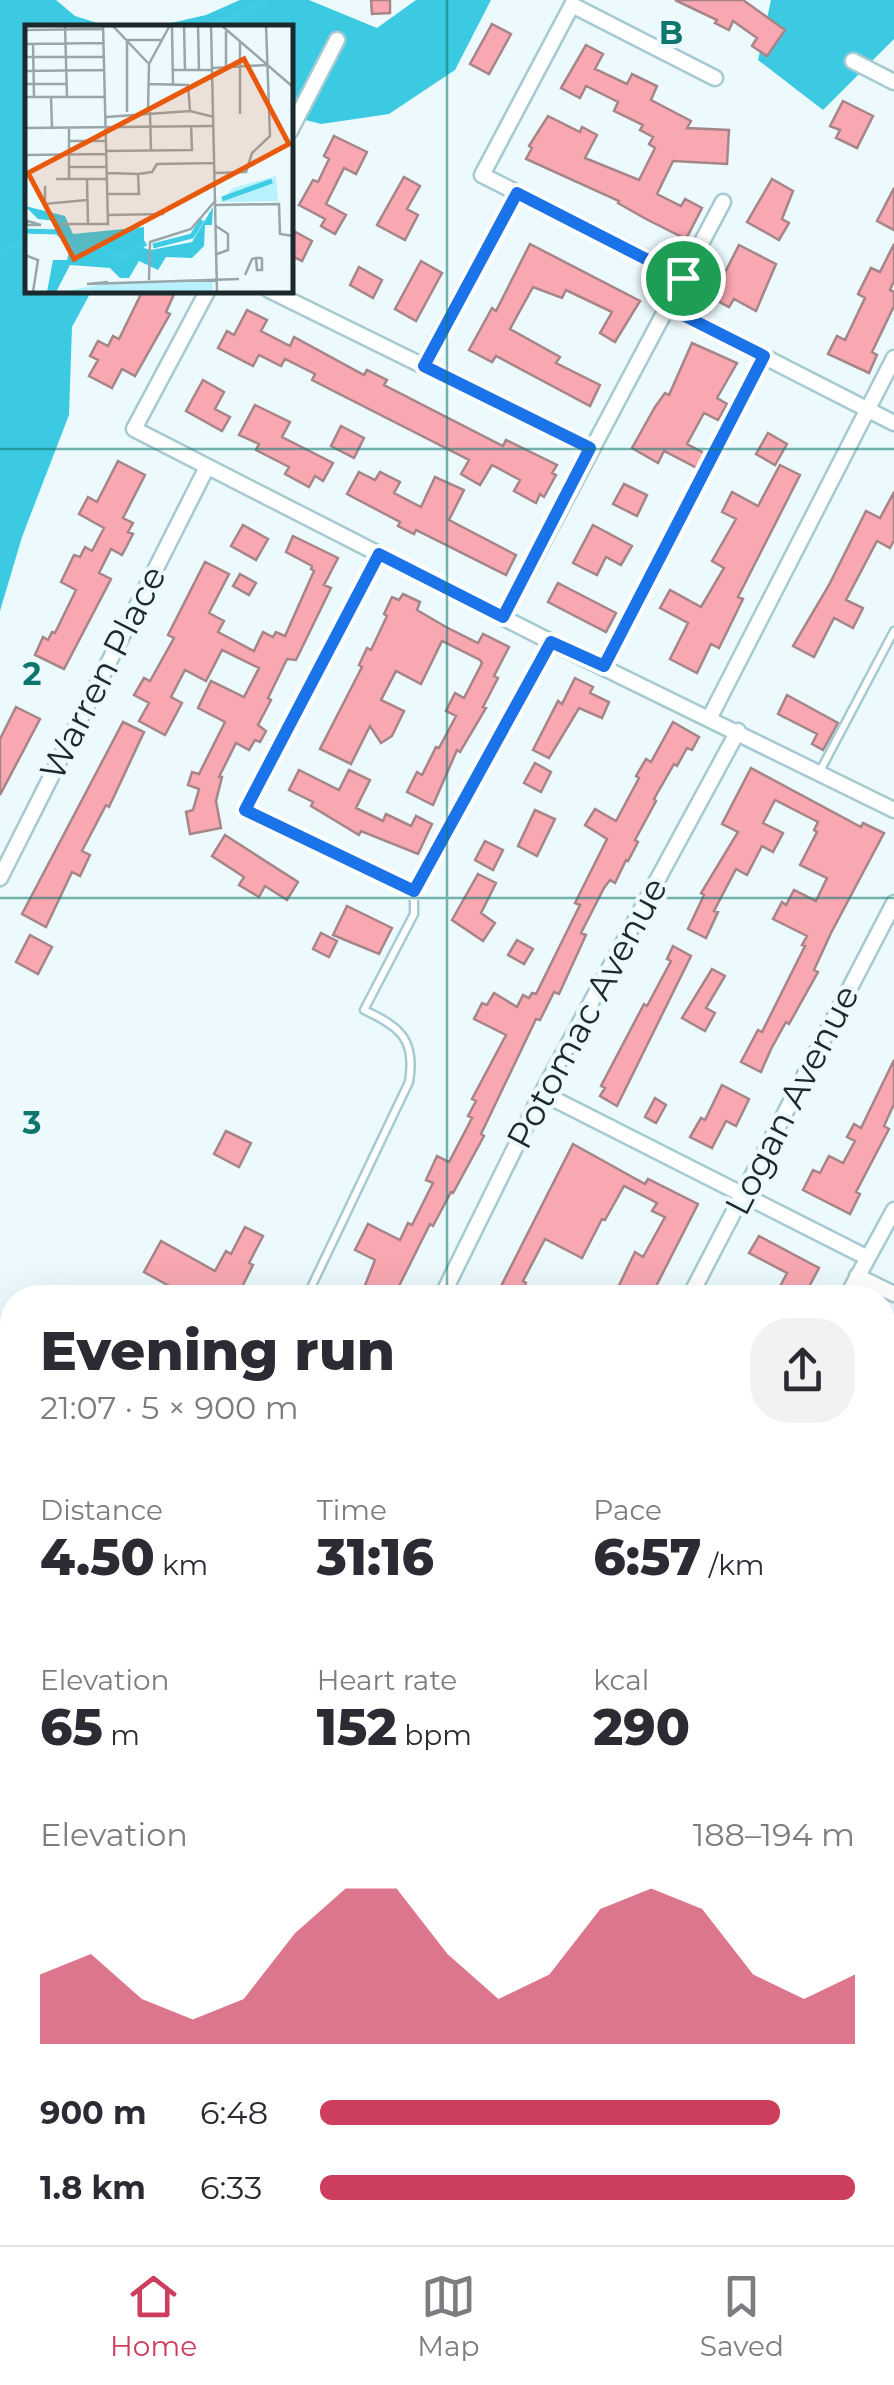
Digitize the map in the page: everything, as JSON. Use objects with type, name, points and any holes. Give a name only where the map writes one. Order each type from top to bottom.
[{"type":"street","points":[[683,278],[482,175],[572,5],[715,78]]},
{"type":"street","points":[[292,128],[337,40]]},
{"type":"street","points":[[853,61],[894,82]]},
{"type":"street","points":[[424,366],[517,193]]},
{"type":"street","points":[[503,617],[723,202]]},
{"type":"street","points":[[207,292],[134,429],[551,642],[894,810]]},
{"type":"street","points":[[273,292],[590,448]]},
{"type":"street","points":[[667,307],[894,423]]},
{"type":"street","points":[[710,717],[894,358]]},
{"type":"street","name":"Warren Place","points":[[0,878],[206,468]]},
{"type":"street","points":[[379,554],[245,810],[414,891],[551,642]]},
{"type":"street","name":"Potomac Avenue","points":[[448,1285],[542,1093],[738,732]]},
{"type":"street","name":"Logan Avenue","points":[[696,1285],[894,903]]},
{"type":"street","points":[[542,1093],[866,1257]]},
{"type":"street","points":[[852,1285],[894,1210]]},
{"type":"street","points":[[878,1242],[894,1250]]},
{"type":"street","points":[[856,1276],[875,1285]]},
{"type":"lane","points":[[604,666],[764,356]]},
{"type":"lane","points":[[819,773],[894,631]]},
{"type":"lane","points":[[312,1285],[409,1082],[410,1045],[400,1031],[364,1010],[414,914],[414,891]]},
{"type":"shaded area","points":[[0,0],[56,0],[75,16],[104,25],[25,25],[25,292],[91,292],[72,327],[69,415],[22,537],[0,611]]},
{"type":"shaded area","points":[[240,0],[309,0],[377,28],[416,0],[491,0],[455,70],[389,114],[321,124],[292,117],[292,25],[162,25],[206,15]]},
{"type":"shaded area","points":[[771,0],[894,0],[894,39],[823,110],[758,60]]},
{"type":"building","points":[[371,0],[390,0],[390,13],[372,14]]},
{"type":"building","points":[[675,0],[743,0],[785,30],[767,56],[752,46],[757,38],[733,21],[729,30]]},
{"type":"building","points":[[492,24],[511,34],[489,74],[470,64]]},
{"type":"building","points":[[586,45],[603,54],[595,69],[627,84],[632,74],[657,86],[651,100],[691,121],[687,128],[729,130],[727,164],[673,161],[657,194],[681,206],[685,199],[702,208],[686,239],[619,201],[526,159],[532,148],[529,146],[548,116],[580,132],[582,127],[597,135],[585,158],[639,180],[655,148],[649,144],[653,137],[640,130],[643,125],[614,111],[618,102],[586,86],[580,98],[561,88]]},
{"type":"building","points":[[843,101],[873,116],[857,148],[836,138],[840,130],[830,126]]},
{"type":"building","points":[[334,136],[367,152],[356,174],[344,168],[326,204],[346,215],[335,234],[321,226],[325,219],[299,205],[313,180],[318,182]]},
{"type":"building","points":[[404,177],[420,186],[407,209],[418,215],[405,240],[377,225]]},
{"type":"building","points":[[772,179],[793,191],[782,219],[789,223],[779,240],[747,222]]},
{"type":"building","points":[[894,188],[894,230],[877,221]]},
{"type":"building","points":[[292,230],[312,241],[302,261],[292,256]]},
{"type":"building","points":[[530,244],[640,301],[615,342],[600,333],[612,312],[566,290],[562,298],[533,287],[510,329],[560,357],[556,363],[600,385],[590,406],[496,356],[492,362],[469,350],[492,308],[496,311]]},
{"type":"building","points":[[894,244],[894,281],[890,290],[894,292],[894,306],[872,352],[877,355],[869,373],[828,354],[837,336],[845,340],[865,298],[858,294],[871,268],[880,272]]},
{"type":"building","points":[[739,245],[776,264],[756,311],[734,299],[729,307],[712,298]]},
{"type":"building","points":[[421,261],[442,273],[416,321],[395,309]]},
{"type":"building","points":[[359,267],[382,280],[373,298],[350,285]]},
{"type":"building","points":[[142,292],[175,292],[166,312],[170,314],[135,376],[122,369],[112,388],[89,376],[98,360],[90,356],[98,341],[108,346],[113,336],[119,339]]},
{"type":"building","points":[[247,310],[267,320],[261,331],[290,346],[294,337],[364,375],[367,370],[387,380],[384,385],[503,446],[506,440],[557,465],[544,497],[540,494],[536,503],[514,491],[520,480],[492,465],[480,485],[461,474],[469,460],[312,380],[315,374],[285,359],[281,366],[259,355],[253,366],[218,348],[227,331],[234,335]]},
{"type":"building","points":[[692,343],[737,363],[717,398],[727,404],[718,420],[704,413],[687,444],[706,454],[699,469],[664,451],[658,463],[632,448],[655,407],[665,393],[669,395]]},
{"type":"building","points":[[203,380],[224,392],[215,409],[230,417],[222,431],[186,411]]},
{"type":"building","points":[[255,405],[290,422],[282,437],[333,463],[323,481],[315,476],[309,487],[285,474],[289,467],[256,450],[259,444],[239,435]]},
{"type":"building","points":[[341,426],[364,438],[354,458],[331,446]]},
{"type":"building","points":[[768,433],[787,444],[775,465],[756,454]]},
{"type":"building","points":[[118,461],[145,475],[123,518],[133,523],[128,532],[133,534],[122,555],[111,549],[99,573],[111,579],[64,669],[35,655],[43,637],[48,640],[55,633],[76,590],[61,582],[74,555],[80,557],[85,547],[92,551],[104,528],[79,514],[88,497],[97,502]]},
{"type":"building","points":[[780,465],[800,475],[738,597],[743,599],[719,648],[711,644],[697,673],[670,659],[688,623],[660,608],[670,590],[701,607],[724,568],[712,561],[736,519],[722,512],[732,492],[758,506]]},
{"type":"building","points":[[359,472],[375,480],[380,472],[400,482],[394,493],[421,507],[435,477],[464,490],[449,520],[516,555],[506,575],[416,530],[414,534],[398,526],[400,522],[347,494]]},
{"type":"building","points":[[624,484],[647,495],[637,516],[613,504]]},
{"type":"building","points":[[894,492],[894,540],[890,548],[877,541],[846,600],[863,608],[853,628],[834,618],[814,657],[793,646],[866,511],[880,518]]},
{"type":"building","points":[[243,525],[268,539],[256,560],[231,546]]},
{"type":"building","points":[[593,525],[632,546],[621,565],[606,557],[597,575],[573,563]]},
{"type":"building","points":[[293,536],[338,558],[324,585],[331,588],[296,660],[287,659],[268,698],[271,700],[258,725],[266,731],[260,742],[255,740],[249,750],[236,743],[219,777],[216,801],[221,828],[190,834],[186,812],[193,810],[199,789],[188,785],[192,772],[199,774],[225,722],[198,708],[211,681],[244,697],[259,668],[222,650],[206,681],[185,670],[171,697],[182,703],[165,735],[139,721],[149,703],[134,695],[144,678],[150,681],[174,638],[168,635],[205,562],[229,574],[209,613],[224,621],[218,632],[254,651],[263,632],[273,637],[276,632],[285,636],[314,571],[312,566],[286,552]]},
{"type":"building","points":[[240,574],[256,583],[249,595],[233,586]]},
{"type":"building","points":[[558,583],[616,613],[606,632],[548,602]]},
{"type":"building","points":[[403,594],[420,602],[417,610],[478,643],[483,634],[509,647],[494,676],[498,678],[483,707],[486,708],[460,752],[457,750],[433,805],[407,792],[417,772],[422,775],[456,716],[446,711],[455,693],[464,698],[482,663],[442,641],[421,684],[396,671],[381,700],[404,711],[392,736],[381,743],[370,726],[351,764],[320,749],[362,667],[359,665],[367,648],[371,650],[392,597],[399,600]]},
{"type":"building","points":[[575,678],[593,687],[590,693],[609,702],[602,718],[579,708],[549,758],[533,750],[558,701],[562,704]]},
{"type":"building","points":[[787,695],[838,723],[823,750],[812,744],[817,734],[778,714]]},
{"type":"building","points":[[16,707],[40,719],[0,795],[0,739]]},
{"type":"building","points":[[123,722],[144,732],[109,807],[106,805],[82,851],[90,855],[80,876],[72,872],[46,927],[22,914]]},
{"type":"building","points":[[673,722],[699,737],[692,750],[687,748],[677,766],[674,764],[654,799],[628,861],[615,883],[610,880],[604,888],[581,933],[586,935],[559,994],[554,992],[540,1020],[536,1019],[481,1134],[484,1136],[433,1226],[430,1224],[400,1285],[365,1285],[375,1260],[355,1250],[368,1224],[400,1240],[433,1183],[426,1180],[437,1156],[449,1162],[472,1118],[468,1116],[476,1101],[472,1099],[506,1035],[474,1019],[482,1003],[487,1005],[494,993],[517,1007],[523,995],[529,998],[536,994],[607,839],[585,825],[595,809],[616,821],[646,759],[651,762]]},
{"type":"building","points":[[535,763],[551,772],[541,792],[524,783]]},
{"type":"building","points":[[751,768],[861,827],[863,823],[884,833],[831,933],[814,970],[818,972],[789,1024],[786,1022],[761,1072],[741,1062],[758,1030],[762,1032],[807,936],[773,919],[794,890],[816,901],[827,878],[800,865],[818,822],[775,800],[763,823],[783,833],[773,852],[762,846],[747,875],[736,869],[714,911],[718,912],[706,938],[688,929],[704,895],[701,893],[738,832],[722,824]]},
{"type":"building","points":[[299,770],[339,790],[349,770],[370,780],[356,808],[383,821],[386,814],[411,826],[416,816],[432,824],[418,854],[361,831],[359,835],[311,806],[313,802],[289,790]]},
{"type":"building","points":[[535,810],[555,819],[537,856],[518,846]]},
{"type":"building","points":[[225,835],[298,882],[287,900],[265,886],[259,897],[239,885],[244,877],[212,856]]},
{"type":"building","points":[[485,841],[503,850],[493,870],[475,860]]},
{"type":"building","points":[[478,874],[496,883],[481,913],[495,923],[483,941],[452,920]]},
{"type":"building","points":[[347,906],[392,928],[379,954],[333,935]]},
{"type":"building","points":[[321,933],[337,941],[329,957],[313,949]]},
{"type":"building","points":[[30,935],[52,947],[38,974],[16,962]]},
{"type":"building","points":[[517,940],[533,949],[524,964],[508,955]]},
{"type":"building","points":[[673,946],[691,956],[617,1106],[600,1096],[605,1088],[601,1086],[671,961],[667,959]]},
{"type":"building","points":[[712,969],[725,976],[706,1008],[715,1013],[705,1031],[682,1018]]},
{"type":"building","points":[[894,1060],[894,1104],[884,1126],[889,1129],[856,1192],[860,1194],[850,1214],[803,1190],[813,1170],[820,1173],[829,1156],[843,1163],[855,1141],[847,1137],[854,1124],[861,1128]]},
{"type":"building","points":[[722,1085],[749,1099],[736,1126],[726,1121],[712,1148],[690,1137],[701,1118],[705,1120]]},
{"type":"building","points":[[655,1098],[666,1105],[656,1123],[645,1117]]},
{"type":"building","points":[[226,1131],[251,1143],[239,1167],[214,1154]]},
{"type":"building","points":[[573,1144],[645,1184],[648,1179],[698,1204],[657,1285],[619,1285],[635,1252],[643,1257],[665,1217],[652,1211],[657,1203],[624,1186],[582,1258],[545,1239],[523,1281],[525,1285],[502,1285]]},
{"type":"building","points":[[245,1227],[263,1236],[243,1285],[168,1285],[144,1272],[161,1241],[215,1271],[226,1251],[231,1254]]},
{"type":"building","points":[[759,1236],[819,1268],[810,1285],[781,1285],[787,1273],[749,1253]]},
{"type":"waterway","points":[[214,25],[267,0]]},
{"type":"waterway","points":[[0,253],[25,240]]},
{"type":"route","points":[[517,193],[683,278],[667,307],[764,356],[604,666],[551,642],[414,891],[245,810],[379,554],[503,617],[590,448],[424,366],[517,193]]}]
